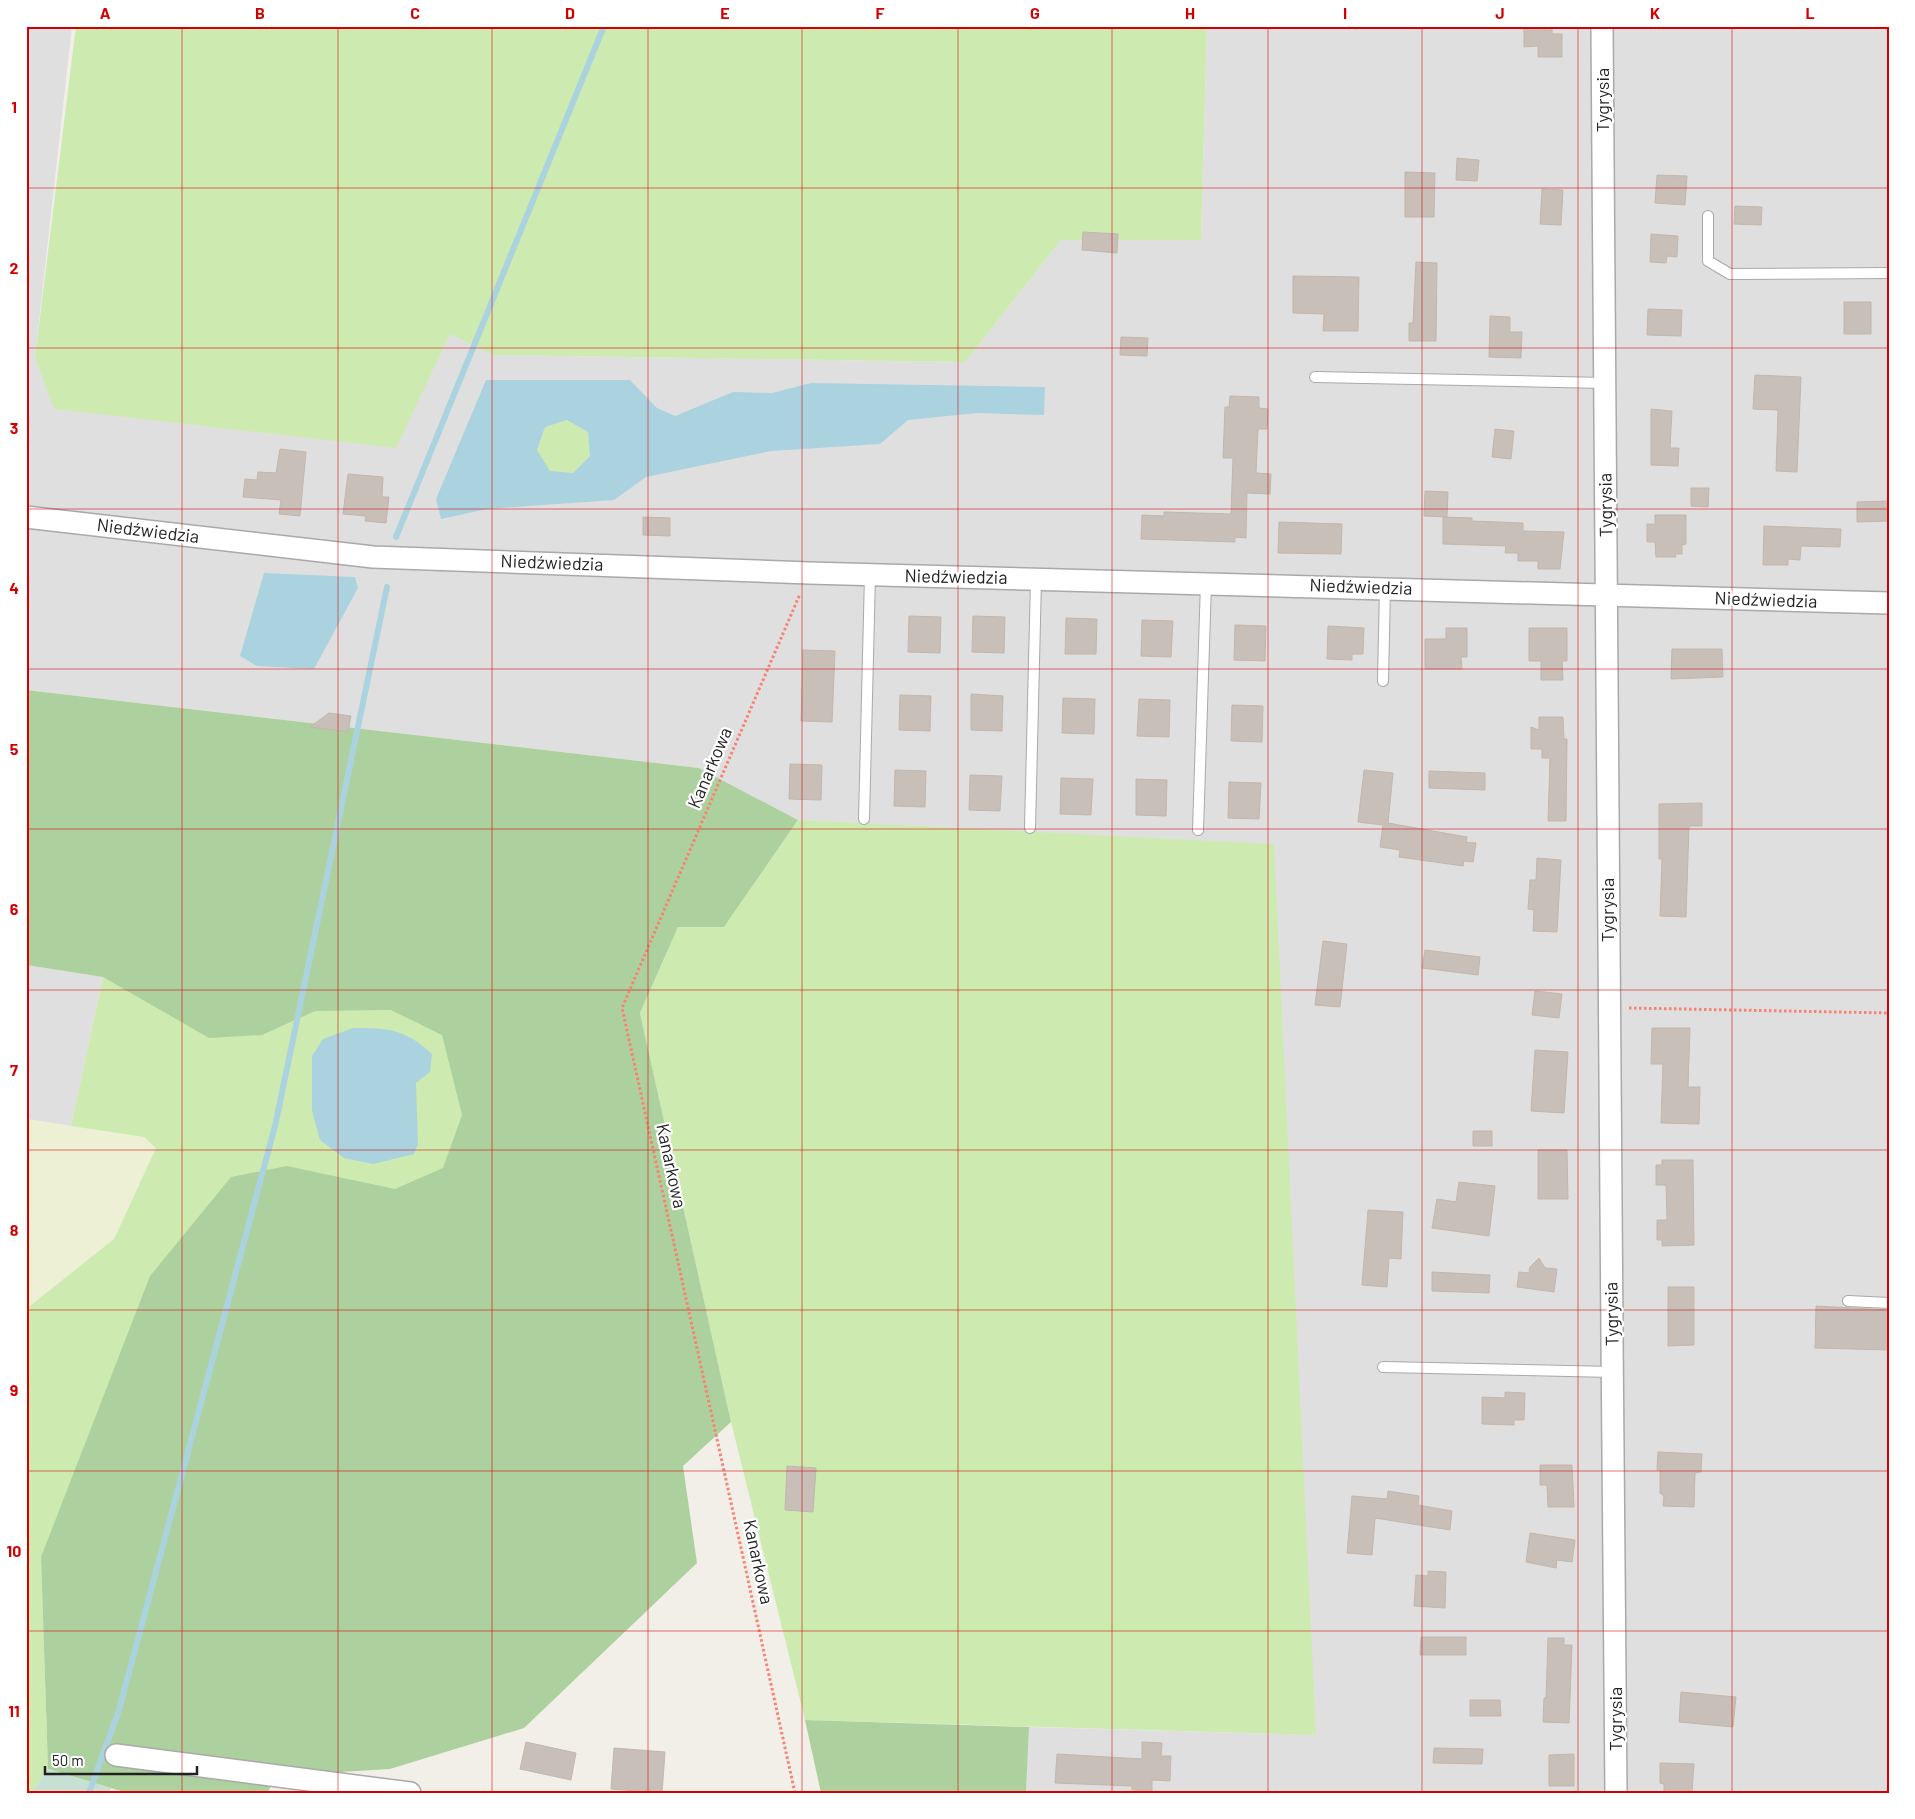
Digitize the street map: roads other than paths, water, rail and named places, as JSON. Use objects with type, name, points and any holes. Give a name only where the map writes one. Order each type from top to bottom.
[{"type":"street","name":"Tygrysia","points":[[1602,26],[1607,595],[1608,1007],[1616,1793]]},
{"type":"street","name":"Niedźwiedzia","points":[[26,517],[373,557],[870,575],[1385,588],[1889,604]]},
{"type":"street","points":[[116,1755],[410,1793]]},
{"type":"lane","points":[[1708,216],[1708,262],[1730,274],[1889,273]]},
{"type":"lane","points":[[1314,377],[1605,383]]},
{"type":"lane","points":[[864,818],[870,575]]},
{"type":"lane","points":[[1030,828],[1036,579]]},
{"type":"lane","points":[[1198,830],[1206,583]]},
{"type":"lane","points":[[1383,681],[1385,588]]},
{"type":"lane","points":[[1848,1301],[1889,1303]]},
{"type":"lane","points":[[1384,1368],[1613,1372]]},
{"type":"water","points":[[486,380],[630,380],[657,408],[675,416],[733,392],[772,393],[811,383],[1045,387],[1044,415],[977,413],[908,420],[880,444],[771,451],[646,477],[614,500],[487,509],[441,519],[436,499]],"holes":[[[567,420],[588,432],[590,456],[573,473],[550,471],[537,450],[545,427]]]},
{"type":"water","points":[[264,573],[355,577],[358,588],[314,669],[257,666],[240,656]]},
{"type":"water","points":[[353,1028],[396,1032],[414,1039],[432,1054],[430,1072],[416,1083],[418,1144],[414,1154],[373,1164],[344,1158],[320,1140],[312,1111],[312,1056],[323,1039]]},
{"type":"waterway","points":[[396,537],[604,26]]},
{"type":"waterway","points":[[89,1793],[119,1710],[275,1126],[387,587]]}]
